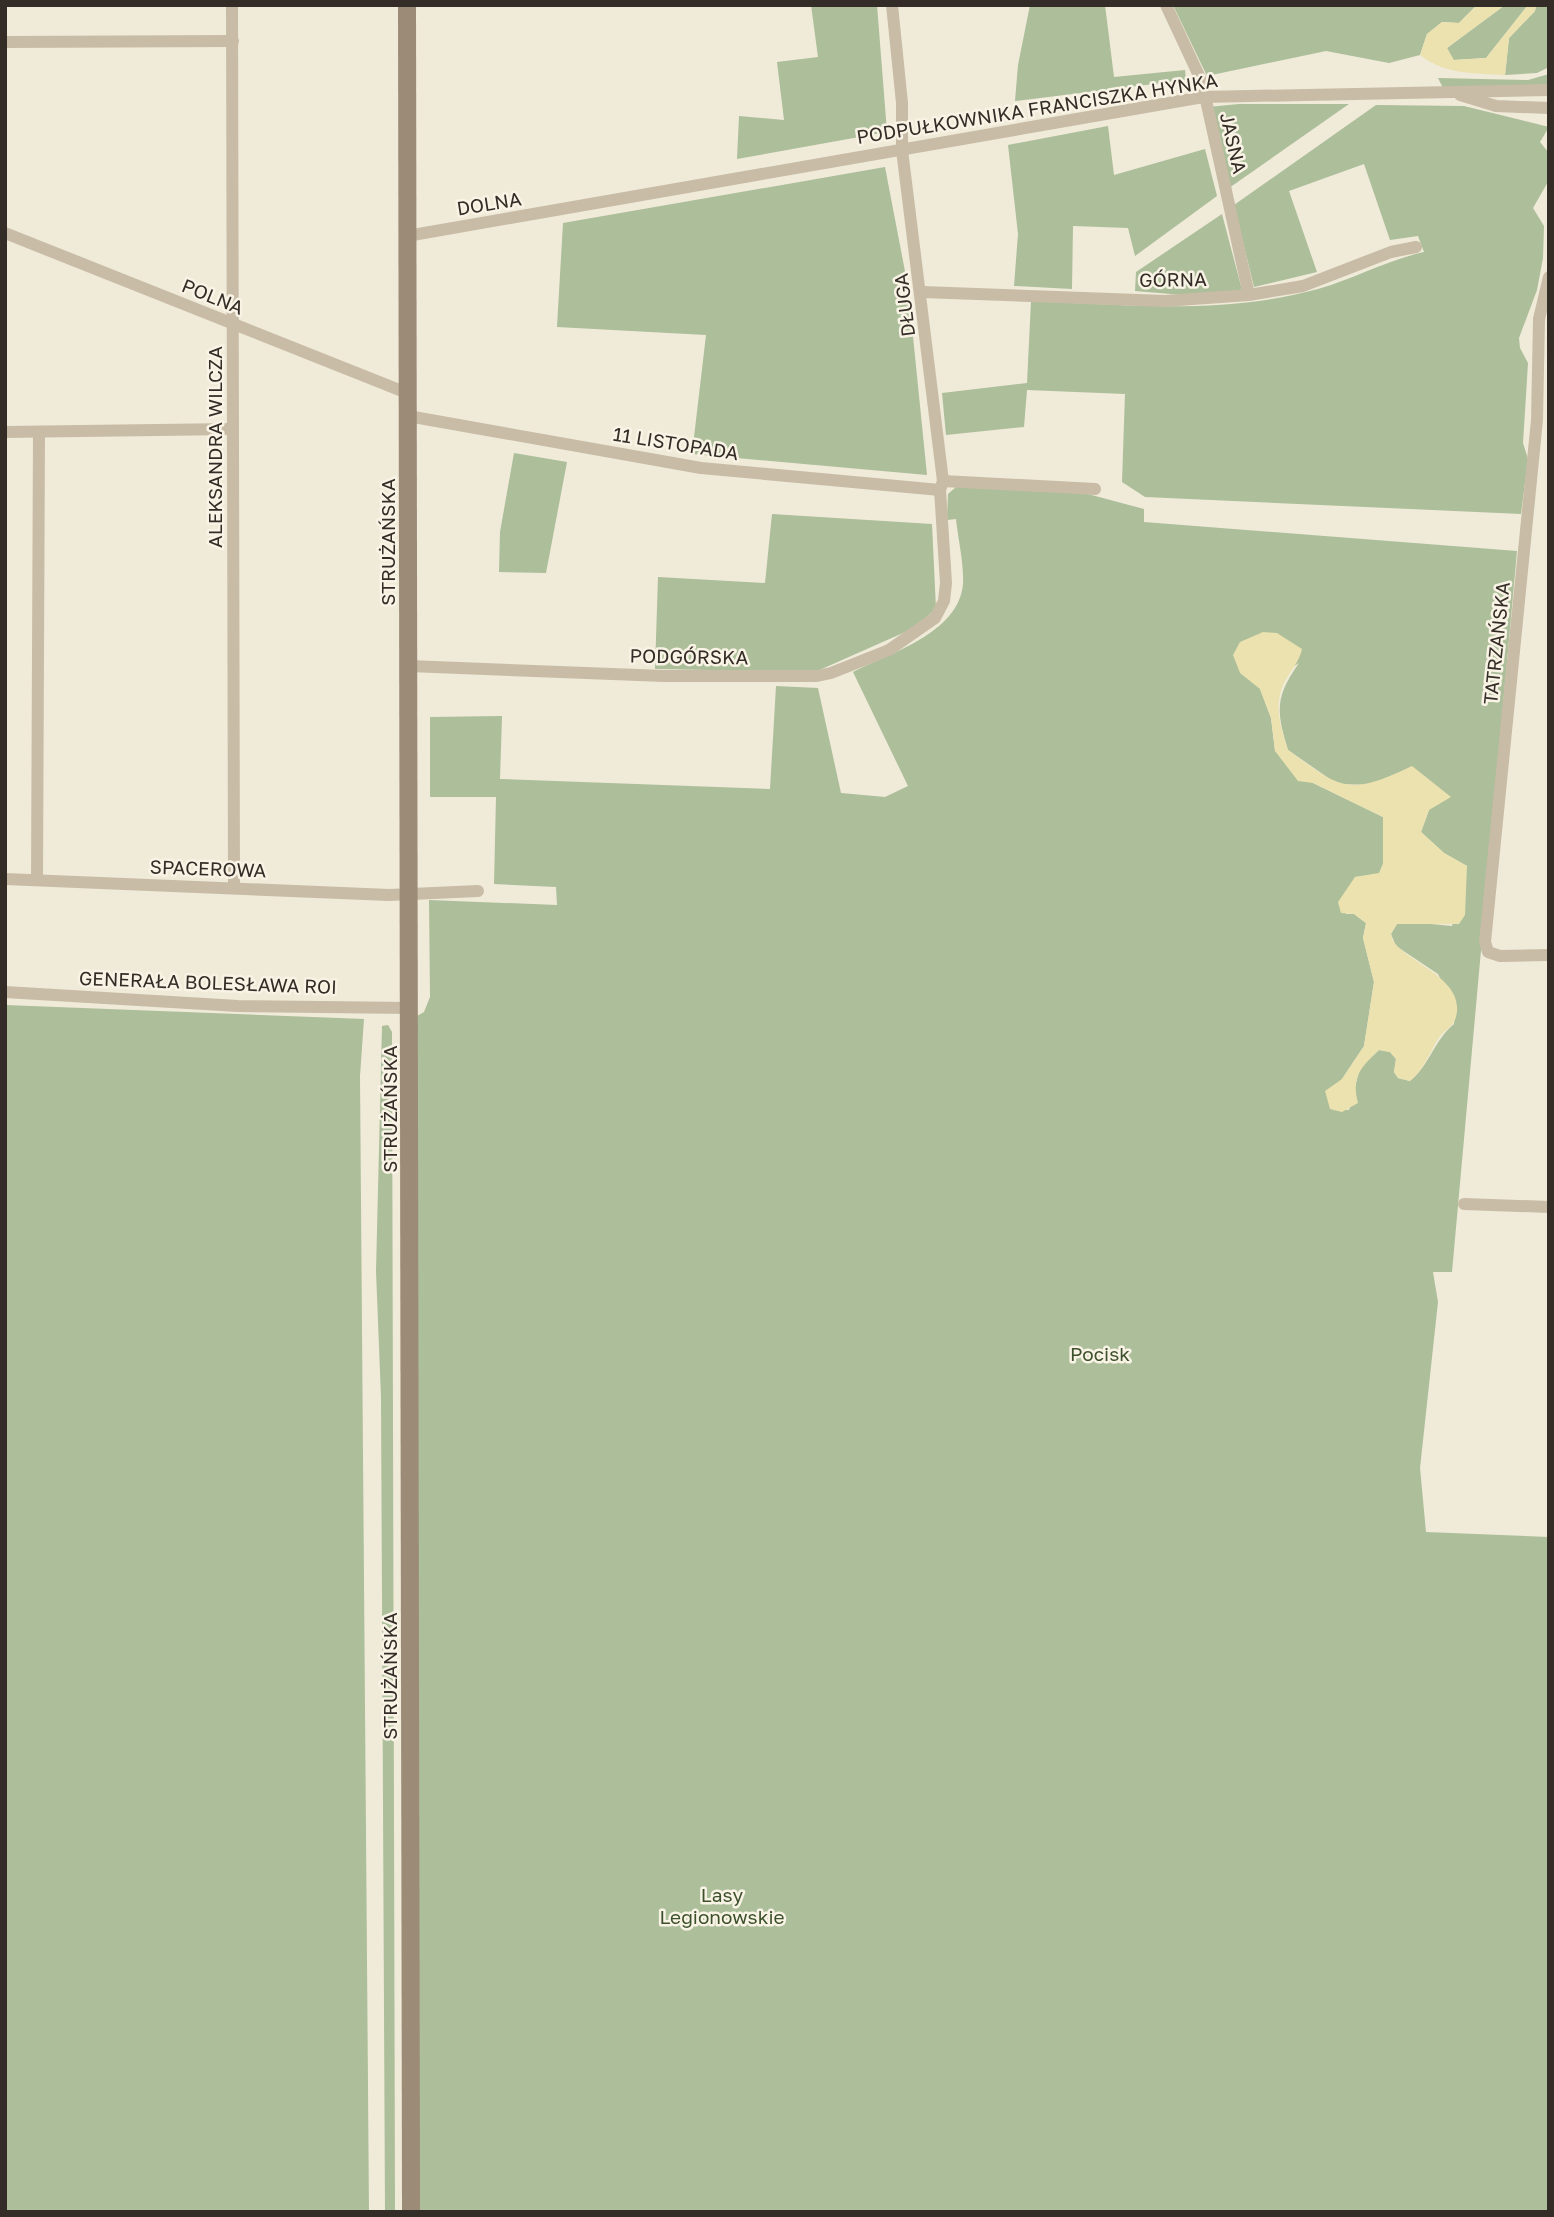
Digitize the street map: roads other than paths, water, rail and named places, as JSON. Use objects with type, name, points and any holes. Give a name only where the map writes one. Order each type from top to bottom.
[{"type":"main road","name":"STRUŻAŃSKA","points":[[407,5],[411,2212]]},
{"type":"street","name":"ALEKSANDRA WILCZA","points":[[232,5],[234,888]]},
{"type":"street","name":"DŁUGA","points":[[892,5],[902,103],[902,150],[922,292],[942,485],[946,583],[944,601]]},
{"type":"street","name":"JASNA","points":[[1166,5],[1202,82],[1249,295]]},
{"type":"street","points":[[5,42],[233,41]]},
{"type":"street","name":"PODPUŁKOWNIKA FRANCISZKA HYNKA","points":[[577,208],[1203,96],[1549,90]]},
{"type":"street","points":[[1458,93],[1468,99],[1496,106],[1549,108]]},
{"type":"street","name":"DOLNA","points":[[407,236],[577,208]]},
{"type":"street","name":"POLNA","points":[[5,233],[407,393]]},
{"type":"street","name":"GÓRNA","points":[[922,292],[1165,300],[1249,295],[1303,286],[1391,252],[1416,247]]},
{"type":"street","name":"TATRZAŃSKA","points":[[1549,277],[1539,319],[1536,420],[1485,942],[1488,952],[1500,956],[1549,956]]},
{"type":"street","name":"11 LISTOPADA","points":[[408,416],[701,468],[942,485],[1095,489]]},
{"type":"street","points":[[5,432],[233,429]]},
{"type":"street","points":[[37,880],[39,432]]},
{"type":"street","name":"PODGÓRSKA","points":[[409,666],[664,676],[817,676],[889,649],[913,636],[935,618],[944,601]]},
{"type":"street","name":"SPACEROWA","points":[[5,879],[408,896],[478,891]]},
{"type":"street","name":"GENERAŁA BOLESŁAWA ROI","points":[[5,992],[238,1006],[410,1008]]},
{"type":"street","points":[[1464,1204],[1549,1207]]},
{"type":"park label","name":"Pocisk","points":[[1100,1353]]},
{"type":"park label","name":"Lasy Legionowskie","points":[[722,1905]]}]
